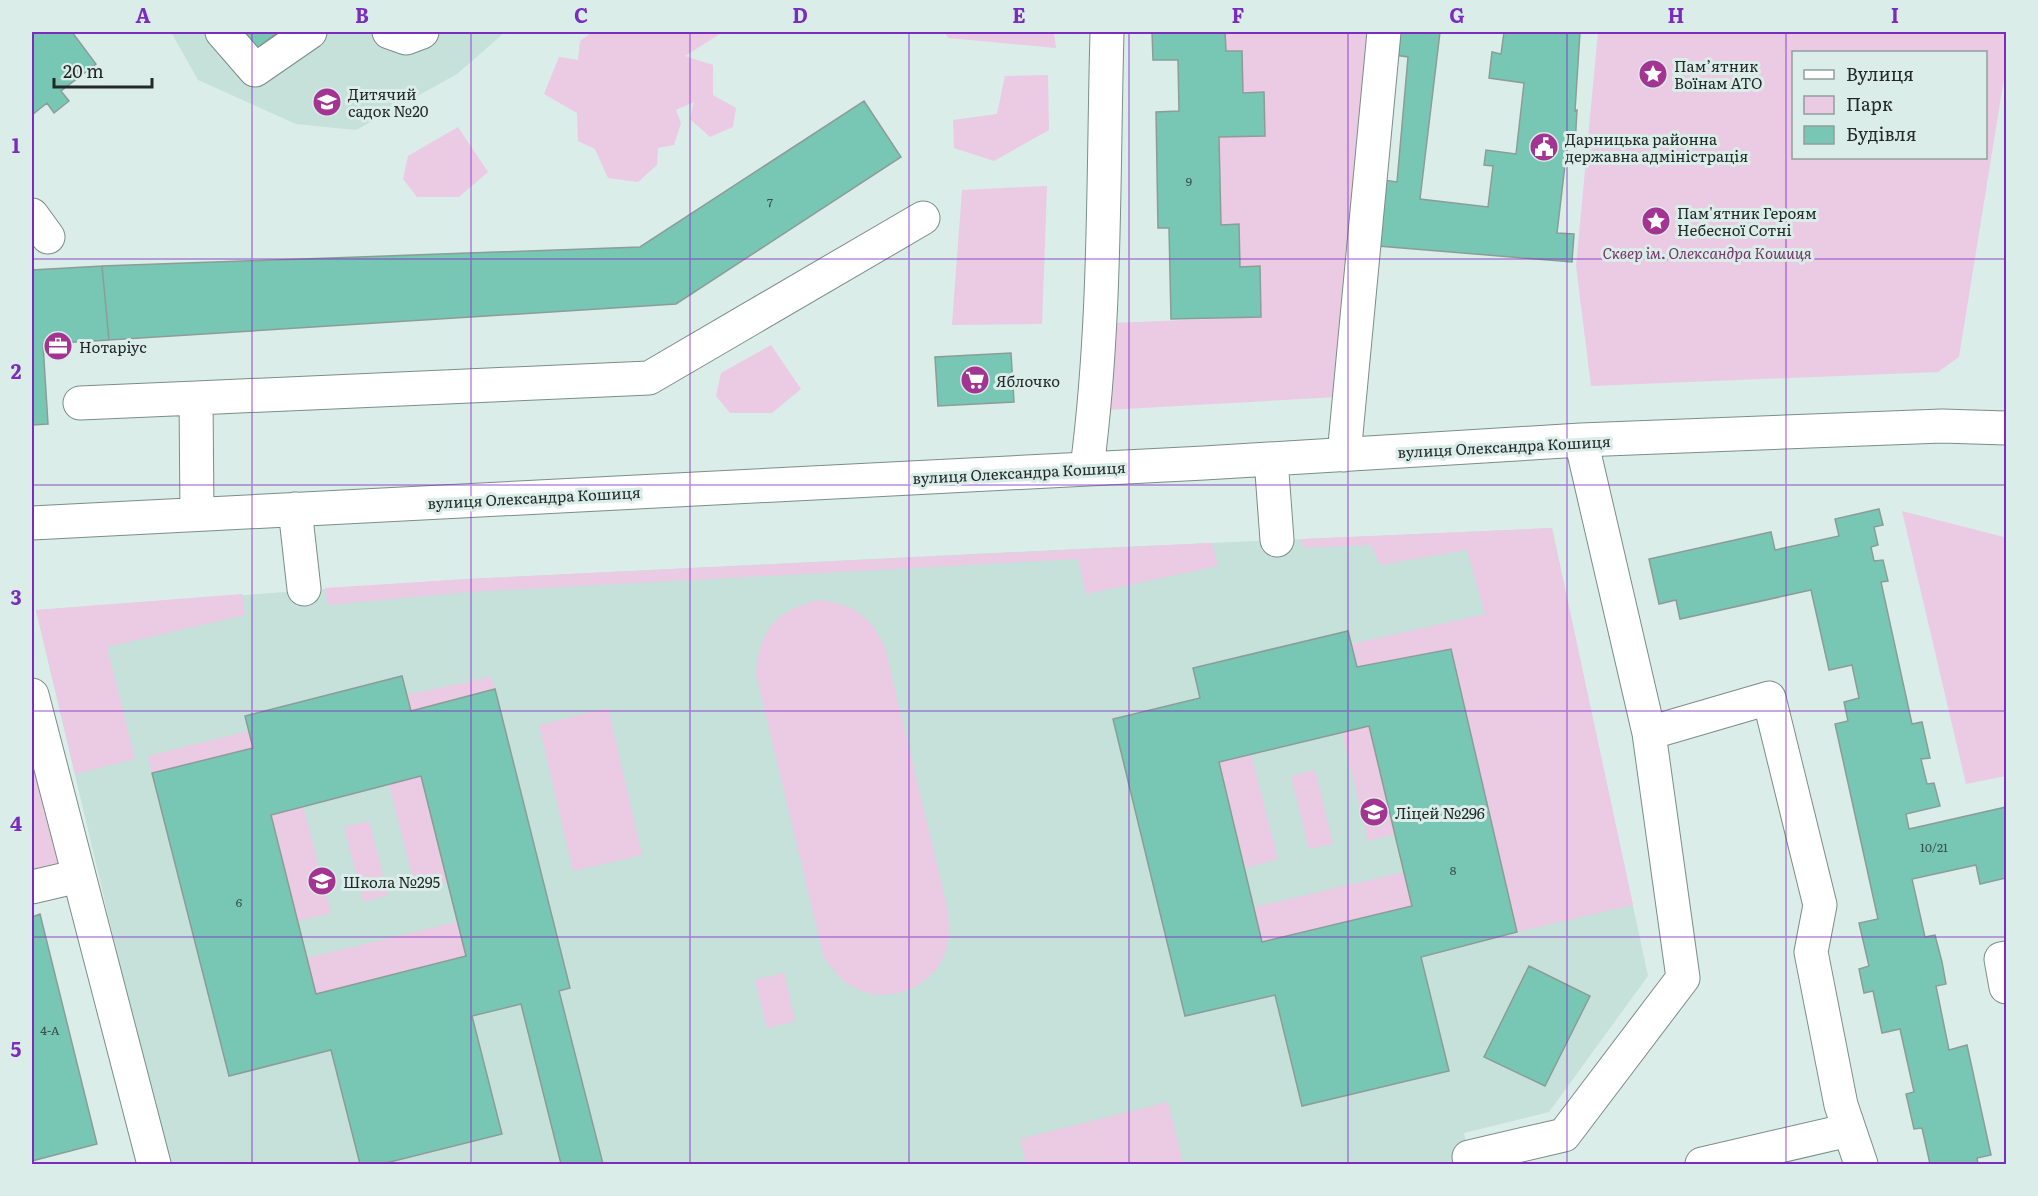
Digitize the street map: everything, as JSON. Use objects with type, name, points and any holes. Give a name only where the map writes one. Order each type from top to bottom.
[{"type":"street","points":[[222,32],[255,70],[310,32]]},
{"type":"street","points":[[389,32],[406,38],[422,32]]},
{"type":"street","points":[[1087,468],[1100,332],[1107,32]]},
{"type":"street","points":[[1344,455],[1384,32]]},
{"type":"street","points":[[80,403],[648,378],[922,218]]},
{"type":"street","points":[[196,398],[197,514]]},
{"type":"street","name":"вулиця Олександра Кошиця","points":[[32,523],[1581,441],[1942,426],[2007,428]]},
{"type":"street","points":[[1469,1157],[1564,1136],[1683,978],[1649,733],[1581,441]]},
{"type":"street","points":[[1271,459],[1277,540]]},
{"type":"street","points":[[296,509],[304,589]]},
{"type":"street","points":[[32,695],[154,1164]]},
{"type":"street","points":[[1649,733],[1769,698],[1820,905],[1811,952],[1841,1105],[1861,1164]]},
{"type":"street","points":[[32,887],[79,876]]},
{"type":"street","points":[[2007,958],[2001,959],[2007,987]]},
{"type":"street","points":[[1702,1164],[1849,1130]]},
{"type":"shaded area","name":"Дитячий садок №20","points":[[171,32],[505,32],[457,74],[356,130],[296,124],[198,80]]},
{"type":"shaded area","points":[[1552,528],[1648,976],[1549,1112],[1464,1133],[1471,1164],[167,1164],[36,610],[467,579]]},
{"type":"green space","points":[[592,32],[723,32],[685,56],[713,65],[713,95],[736,108],[733,127],[710,137],[690,119],[694,102],[676,110],[681,123],[674,145],[658,148],[657,165],[638,182],[608,178],[595,149],[578,141],[577,113],[544,94],[559,57],[578,60],[580,41]]},
{"type":"green space","points":[[945,32],[1054,32],[1056,48],[948,38]]},
{"type":"green space","points":[[1225,32],[1374,32],[1337,397],[1106,410],[1112,323],[1261,317],[1240,267],[1239,225],[1221,225],[1219,137],[1263,92],[1243,93],[1242,51],[1226,51]]},
{"type":"green space","name":"Сквер ім. Олександра Кошиця","points":[[1598,32],[2006,32],[2006,66],[1959,357],[1938,372],[1591,386],[1576,266]]},
{"type":"green space","points":[[1048,75],[1049,130],[994,161],[954,148],[953,120],[997,114],[1005,76]]},
{"type":"green space","points":[[458,127],[488,172],[459,197],[417,197],[403,179],[408,156]]},
{"type":"green space","points":[[1047,186],[1042,324],[952,325],[962,190]]},
{"type":"green space","points":[[771,345],[801,389],[772,413],[730,413],[716,396],[721,373]]},
{"type":"green space","points":[[1902,511],[2006,539],[2006,776],[1966,784]]},
{"type":"green space","points":[[1552,528],[1633,905],[1517,932],[1451,650],[1357,667],[1351,644],[1485,614],[1467,550],[1380,565],[1371,545],[1303,548],[1302,539]]},
{"type":"green space","points":[[1212,543],[1218,566],[1086,594],[1078,559],[470,592],[328,605],[325,588],[467,579]]},
{"type":"green space","points":[[242,594],[245,615],[107,647],[135,759],[75,774],[36,610]]},
{"type":"green space","points":[[819,600],[842,605],[860,614],[873,627],[885,648],[948,911],[948,942],[939,965],[919,984],[893,994],[880,995],[853,987],[840,978],[824,958],[756,674],[761,645],[772,624],[791,610]]},
{"type":"green space","points":[[491,677],[495,689],[411,711],[407,695]]},
{"type":"green space","points":[[608,708],[642,855],[573,871],[539,725]]},
{"type":"green space","points":[[1369,726],[1395,834],[1368,841],[1342,732]]},
{"type":"green space","points":[[249,731],[253,748],[152,773],[148,756]]},
{"type":"green space","points":[[32,733],[68,870],[32,878]]},
{"type":"green space","points":[[1251,754],[1278,859],[1246,868],[1219,762]]},
{"type":"green space","points":[[1315,770],[1333,844],[1309,849],[1291,776]]},
{"type":"green space","points":[[421,776],[447,882],[416,890],[389,785]]},
{"type":"green space","points":[[303,806],[331,913],[298,921],[271,815]]},
{"type":"green space","points":[[369,821],[388,895],[363,902],[344,827]]},
{"type":"green space","points":[[1404,872],[1412,906],[1262,942],[1255,907]]},
{"type":"green space","points":[[457,922],[466,956],[316,994],[307,958]]},
{"type":"green space","points":[[784,973],[795,1021],[767,1028],[755,980]]},
{"type":"green space","points":[[1168,1102],[1183,1164],[1026,1164],[1020,1139]]},
{"type":"building","points":[[32,32],[72,32],[96,64],[61,91],[69,101],[54,113],[47,103],[32,115]]},
{"type":"building","points":[[233,32],[278,32],[251,53]]},
{"type":"building","points":[[1152,32],[1225,32],[1226,51],[1242,51],[1243,93],[1264,92],[1265,136],[1219,137],[1221,225],[1239,224],[1240,267],[1260,266],[1261,317],[1171,319],[1169,228],[1158,228],[1156,112],[1179,111],[1178,60],[1153,60]]},
{"type":"building","name":"Дарницька районна державна адміністрація","points":[[1397,32],[1440,32],[1420,199],[1488,207],[1493,166],[1484,165],[1486,150],[1516,154],[1524,83],[1489,78],[1492,52],[1501,54],[1504,32],[1580,32],[1575,145],[1567,148],[1557,233],[1574,234],[1572,262],[1378,246],[1384,180],[1397,182],[1408,57],[1395,55]]},
{"type":"building","points":[[864,101],[901,157],[676,304],[109,340],[102,266],[640,247]]},
{"type":"building","points":[[102,266],[109,340],[43,344],[48,424],[32,425],[32,270]]},
{"type":"building","name":"Яблочко","points":[[1011,353],[1014,402],[938,406],[935,357]]},
{"type":"building","points":[[1879,509],[1883,525],[1874,527],[1878,545],[1871,547],[1874,561],[1883,560],[1888,581],[1881,582],[1912,724],[1922,722],[1930,758],[1921,759],[1927,784],[1934,783],[1940,806],[1906,814],[1909,829],[2006,807],[2006,878],[1980,884],[1976,865],[1912,879],[1925,937],[1935,935],[1942,962],[1946,984],[1936,986],[1949,1050],[1967,1045],[1991,1155],[1977,1158],[1978,1164],[1930,1164],[1922,1128],[1914,1129],[1906,1094],[1914,1092],[1900,1029],[1882,1033],[1873,991],[1864,993],[1859,969],[1869,966],[1859,923],[1878,919],[1835,724],[1848,721],[1844,702],[1859,698],[1852,665],[1829,670],[1811,590],[1680,619],[1676,600],[1659,604],[1649,559],[1771,532],[1775,550],[1839,536],[1835,519]]},
{"type":"building","points":[[1348,631],[1357,667],[1451,649],[1517,932],[1421,957],[1449,1071],[1302,1106],[1275,995],[1185,1016],[1113,719],[1200,698],[1193,668]],"holes":[[[1369,726],[1412,906],[1262,942],[1219,762]]]},
{"type":"building","points":[[402,676],[411,711],[495,689],[570,988],[559,991],[603,1164],[561,1164],[521,1004],[472,1016],[502,1134],[382,1164],[360,1164],[331,1050],[229,1076],[152,773],[253,748],[245,716]],"holes":[[[421,776],[466,956],[316,994],[271,815]]]},
{"type":"building","points":[[40,914],[97,1144],[32,1161],[32,917]]},
{"type":"building","points":[[1529,966],[1590,996],[1545,1086],[1484,1057]]},
{"type":"place","name":"Пам’ятник Воїнам АТО","points":[[1653,74]]},
{"type":"place","name":"Дитячий садок №20","points":[[327,102]]},
{"type":"place","name":"Дарницька районна державна адміністрація","points":[[1544,147]]},
{"type":"place","name":"Пам'ятник Героям Небесної Сотні","points":[[1656,221]]},
{"type":"place","name":"Нотаріус","points":[[58,346]]},
{"type":"place","name":"Яблочко","points":[[975,380]]},
{"type":"place","name":"Ліцей №296","points":[[1374,812]]},
{"type":"place","name":"Школа №295","points":[[322,881]]}]
